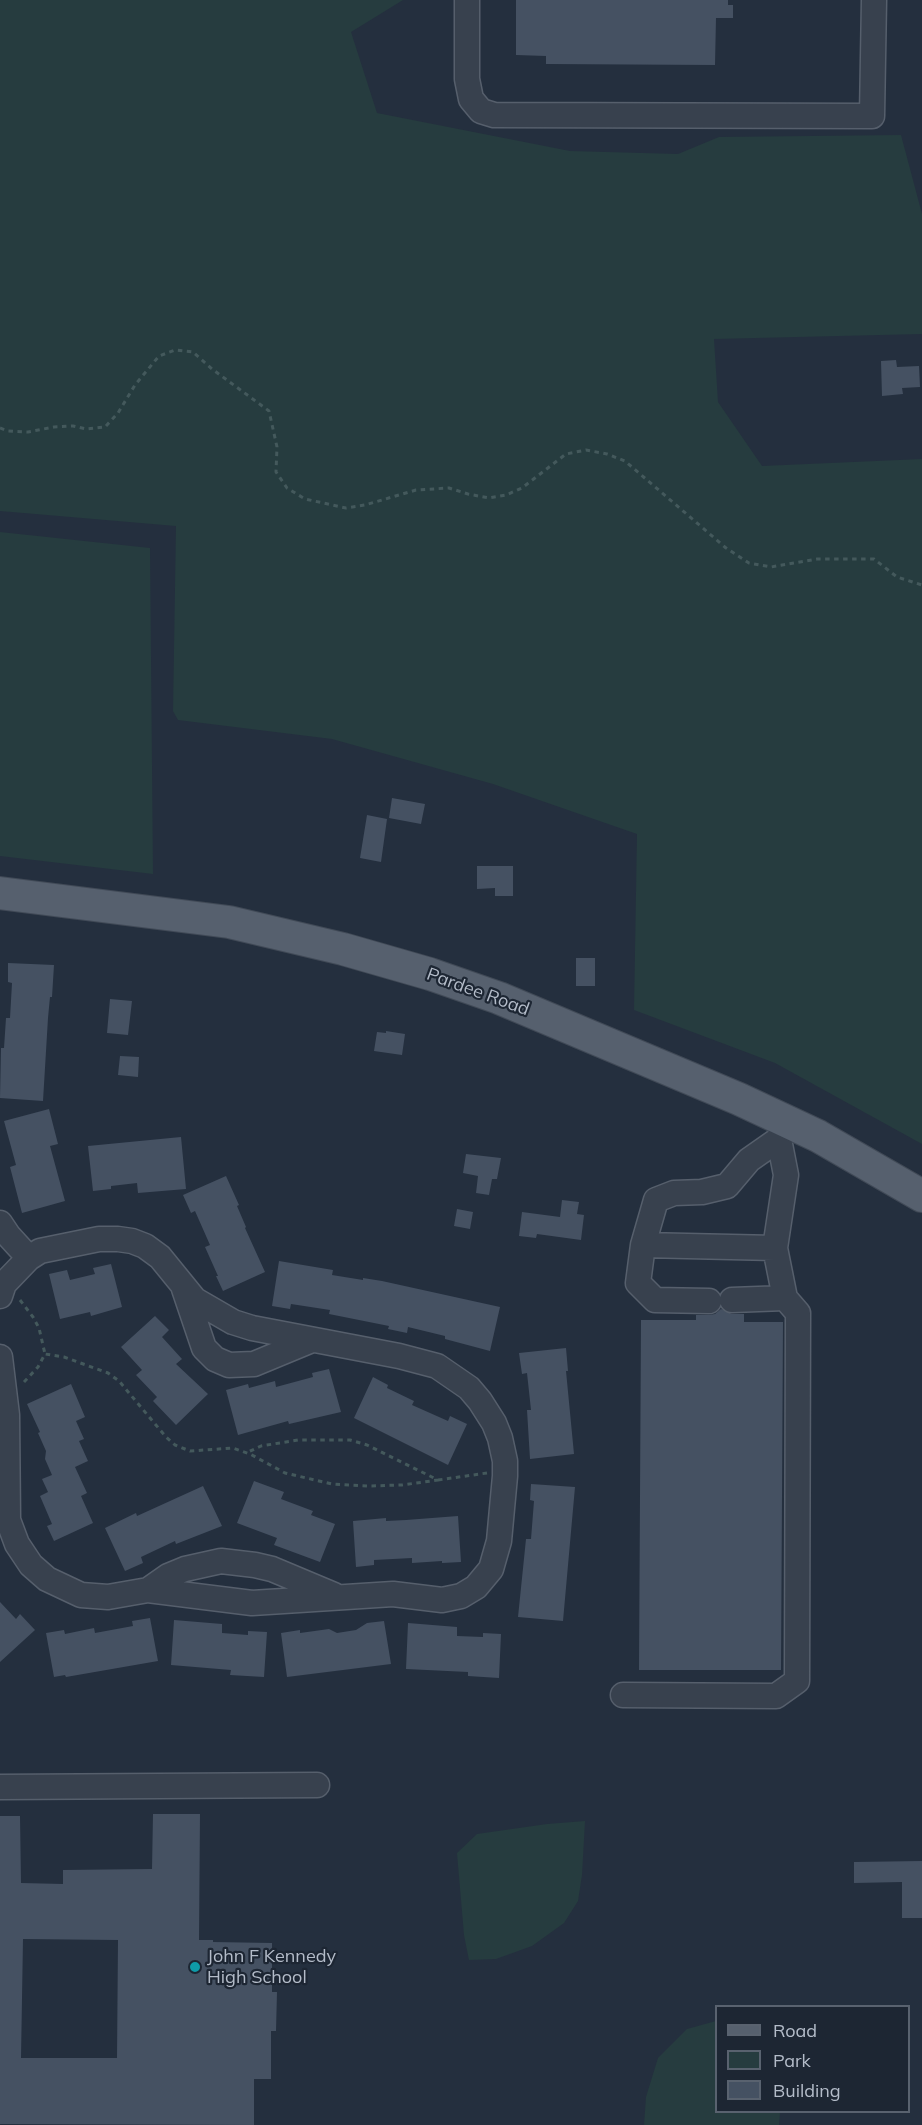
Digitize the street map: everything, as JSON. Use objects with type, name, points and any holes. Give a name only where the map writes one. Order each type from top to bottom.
[{"type":"main road","name":"Pardee Road","points":[[0,893],[229,922],[387,960],[499,998],[728,1094],[782,1130],[818,1136],[922,1196]]},
{"type":"street","points":[[467,0],[467,79],[471,99],[481,111],[494,116],[872,116],[874,0]]},
{"type":"street","points":[[782,1130],[749,1160],[727,1186],[702,1192],[674,1193],[656,1200],[643,1245],[638,1283],[655,1300],[721,1301],[785,1298]]},
{"type":"street","points":[[623,1695],[776,1696],[797,1681],[798,1314],[785,1298],[775,1248],[786,1175],[782,1130]]},
{"type":"street","points":[[0,1223],[28,1258]]},
{"type":"street","points":[[0,1357],[8,1415],[8,1520],[17,1544],[32,1565],[47,1579],[81,1595],[108,1597],[148,1590],[252,1603],[393,1594],[442,1600],[461,1596],[477,1587],[495,1560],[499,1541],[505,1470],[500,1438],[488,1411],[469,1388],[437,1366],[418,1360],[252,1328],[233,1322],[195,1300],[160,1257],[145,1246],[132,1241],[99,1239],[40,1251],[28,1258],[2,1288]]},
{"type":"street","points":[[643,1245],[775,1248]]},
{"type":"street","points":[[183,1285],[204,1348],[215,1359],[229,1365],[254,1364],[312,1340]]},
{"type":"street","points":[[148,1590],[168,1576],[185,1569],[221,1561],[255,1564],[272,1569],[338,1597]]},
{"type":"street","points":[[0,1787],[316,1785]]},
{"type":"path","points":[[0,429],[28,432],[54,427],[73,426],[86,429],[105,427],[118,413],[135,385],[159,356],[175,350],[193,352],[269,411],[277,447],[276,472],[287,488],[305,499],[346,508],[366,505],[416,490],[449,488],[489,498],[506,495],[522,488],[566,454],[586,450],[608,454],[625,461],[726,548],[749,563],[771,567],[817,559],[874,559],[897,577],[909,583],[922,585]]},
{"type":"path","points":[[2,1288],[18,1298],[33,1317],[39,1328],[45,1354],[22,1384]]},
{"type":"path","points":[[45,1354],[64,1357],[108,1373],[118,1381],[166,1437],[182,1449],[198,1452],[229,1447],[246,1452],[285,1473],[332,1484],[390,1486],[505,1470]]},
{"type":"path","points":[[246,1452],[261,1446],[298,1440],[350,1440],[367,1445],[438,1480]]},
{"type":"green space","points":[[0,0],[403,0],[351,32],[377,113],[570,151],[678,154],[719,137],[901,135],[922,214],[922,334],[714,339],[718,402],[762,466],[922,459],[922,1144],[775,1063],[634,1010],[637,834],[493,784],[332,739],[178,720],[173,711],[176,526],[0,511]]},
{"type":"green space","points":[[0,532],[150,548],[153,874],[0,856]]},
{"type":"green space","points":[[585,1821],[578,1901],[564,1923],[532,1946],[496,1959],[469,1960],[464,1935],[457,1853],[477,1834]]},
{"type":"green space","points":[[715,2021],[715,2113],[780,2113],[779,2125],[644,2125],[646,2097],[658,2058],[687,2029]]},
{"type":"building","points":[[516,0],[728,0],[728,5],[733,5],[733,18],[716,18],[715,65],[546,64],[546,56],[516,55]]},
{"type":"building","points":[[896,360],[897,367],[919,366],[920,387],[902,388],[903,394],[882,396],[881,361]]},
{"type":"building","points":[[392,798],[425,804],[421,824],[389,818]]},
{"type":"building","points":[[367,815],[387,819],[381,862],[360,858]]},
{"type":"building","points":[[477,866],[513,866],[513,896],[495,896],[495,888],[477,889]]},
{"type":"building","points":[[576,958],[595,958],[595,986],[576,986]]},
{"type":"building","points":[[8,963],[54,965],[43,1101],[0,1098],[1,1048],[4,1048],[6,1018],[10,1018],[12,983],[8,982]]},
{"type":"building","points":[[110,999],[132,1001],[128,1035],[107,1033]]},
{"type":"building","points":[[386,1031],[405,1034],[402,1055],[374,1051],[377,1032],[386,1033]]},
{"type":"building","points":[[120,1056],[139,1057],[138,1077],[118,1075]]},
{"type":"building","points":[[49,1109],[58,1144],[50,1146],[65,1201],[22,1213],[10,1167],[16,1165],[4,1121]]},
{"type":"building","points":[[181,1137],[186,1189],[138,1193],[137,1183],[93,1191],[88,1146]]},
{"type":"building","points":[[466,1154],[501,1158],[497,1179],[492,1179],[489,1195],[476,1193],[478,1176],[463,1173]]},
{"type":"building","points":[[226,1176],[239,1205],[237,1206],[245,1228],[265,1272],[223,1291],[205,1247],[210,1245],[195,1211],[191,1213],[183,1195]]},
{"type":"building","points":[[562,1200],[579,1202],[577,1214],[584,1215],[581,1240],[537,1234],[536,1238],[519,1236],[522,1212],[560,1217]]},
{"type":"building","points":[[457,1209],[473,1212],[470,1229],[454,1226]]},
{"type":"building","points":[[279,1261],[333,1270],[332,1275],[382,1281],[500,1307],[490,1351],[408,1327],[407,1333],[388,1329],[389,1326],[329,1314],[330,1310],[291,1304],[290,1309],[272,1306]]},
{"type":"building","points":[[111,1264],[122,1307],[91,1316],[90,1312],[60,1319],[49,1274],[67,1270],[70,1280],[95,1274],[93,1268]]},
{"type":"building","points":[[721,1309],[732,1314],[744,1314],[744,1322],[783,1322],[781,1670],[639,1670],[641,1320],[696,1320],[696,1315],[715,1314]]},
{"type":"building","points":[[155,1316],[169,1330],[162,1337],[182,1359],[176,1364],[208,1394],[176,1425],[153,1401],[157,1397],[136,1375],[142,1370],[121,1347]]},
{"type":"building","points":[[566,1348],[574,1454],[530,1459],[527,1410],[531,1410],[527,1373],[522,1374],[519,1353]]},
{"type":"building","points":[[329,1369],[341,1412],[289,1424],[288,1421],[238,1435],[226,1390],[248,1384],[249,1388],[275,1381],[276,1387],[313,1377],[312,1373]]},
{"type":"building","points":[[373,1377],[388,1385],[387,1388],[414,1401],[412,1405],[448,1421],[450,1416],[467,1424],[448,1465],[354,1418]]},
{"type":"building","points":[[71,1384],[85,1417],[76,1421],[84,1439],[79,1441],[88,1461],[75,1467],[87,1493],[81,1496],[93,1523],[54,1541],[47,1526],[52,1524],[40,1496],[48,1492],[42,1479],[52,1475],[45,1459],[46,1451],[38,1433],[40,1432],[27,1404]]},
{"type":"building","points":[[254,1481],[284,1492],[281,1499],[313,1511],[311,1515],[335,1524],[320,1562],[274,1545],[277,1538],[237,1523]]},
{"type":"building","points":[[531,1484],[575,1487],[563,1621],[518,1617],[526,1539],[531,1539],[534,1501],[530,1500]]},
{"type":"building","points":[[203,1486],[222,1526],[176,1544],[175,1541],[141,1557],[143,1563],[125,1571],[105,1528]]},
{"type":"building","points":[[458,1516],[461,1562],[412,1563],[412,1558],[374,1560],[374,1565],[356,1567],[353,1521]]},
{"type":"building","points":[[0,1602],[16,1619],[20,1614],[35,1630],[0,1662]]},
{"type":"building","points":[[150,1618],[158,1661],[66,1677],[65,1675],[54,1677],[46,1633],[64,1630],[65,1634],[94,1628],[95,1633],[133,1626],[132,1621]]},
{"type":"building","points":[[174,1620],[222,1624],[222,1633],[248,1635],[248,1631],[267,1632],[264,1677],[230,1675],[231,1670],[171,1665]]},
{"type":"building","points":[[384,1621],[391,1664],[287,1677],[281,1633],[329,1629],[337,1633],[356,1630],[367,1623]]},
{"type":"building","points":[[408,1623],[457,1627],[457,1636],[483,1637],[483,1633],[501,1634],[499,1678],[468,1676],[468,1672],[406,1669]]},
{"type":"building","name":"John F Kennedy High School","points":[[153,1814],[200,1814],[199,1940],[272,1943],[272,1992],[277,1992],[276,2031],[271,2031],[271,2079],[254,2079],[254,2125],[0,2124],[0,1816],[20,1816],[21,1883],[63,1884],[63,1870],[152,1869]],"holes":[[[23,1939],[118,1940],[117,2058],[21,2058]]]},
{"type":"building","points":[[922,1861],[922,1918],[902,1918],[902,1882],[854,1883],[854,1862]]},
{"type":"place","name":"John F Kennedy High School","points":[[195,1967]]}]
